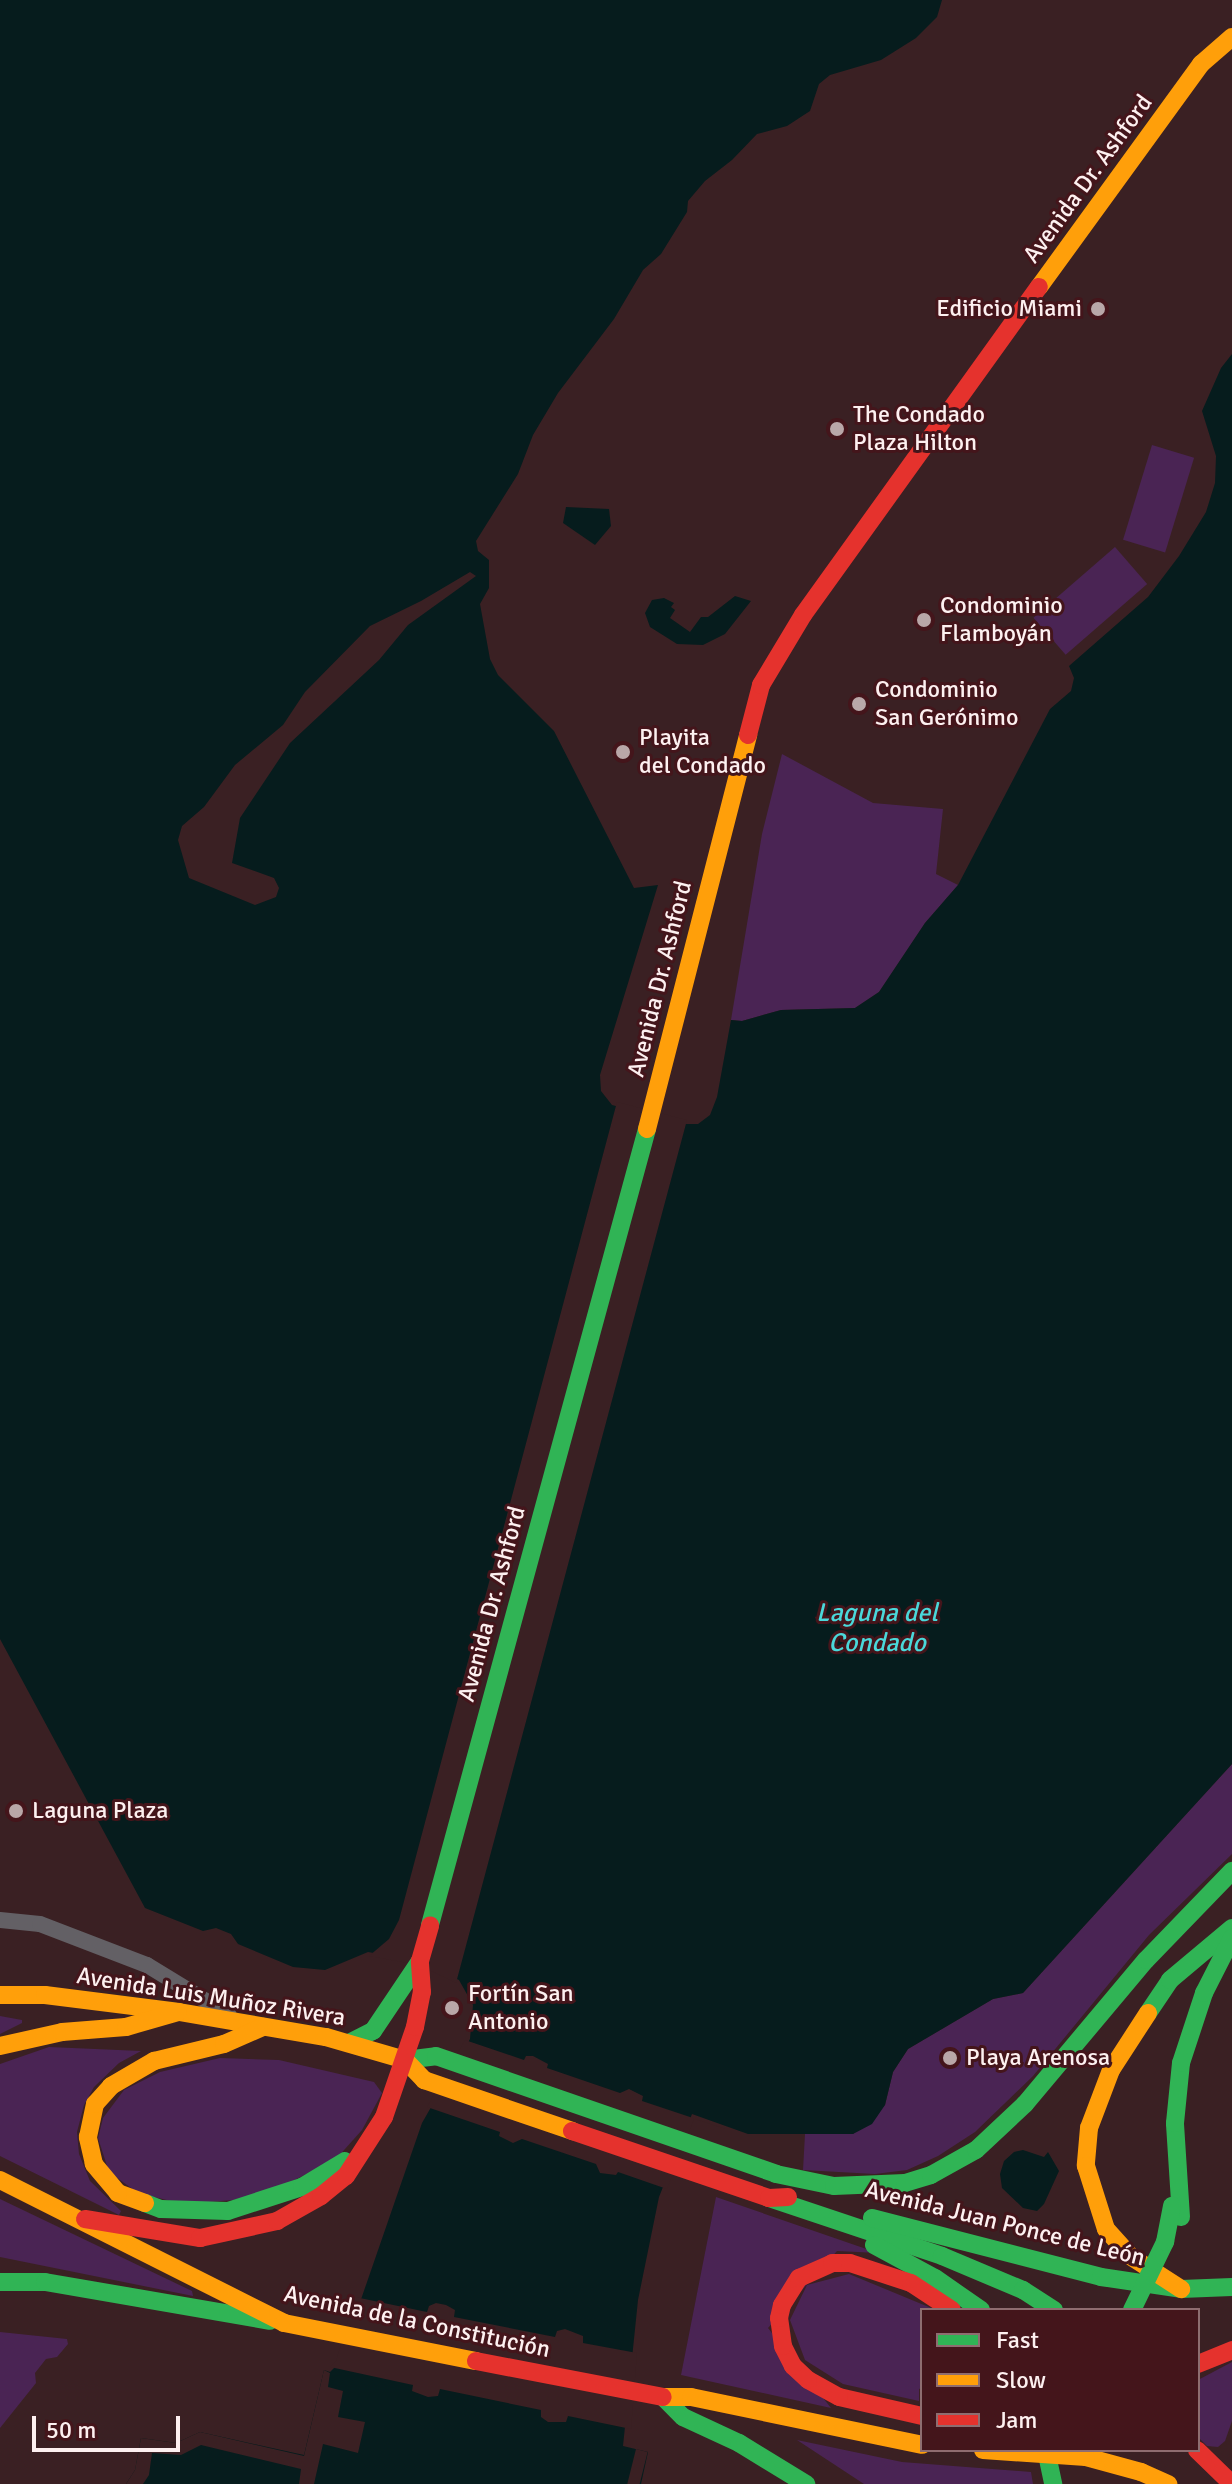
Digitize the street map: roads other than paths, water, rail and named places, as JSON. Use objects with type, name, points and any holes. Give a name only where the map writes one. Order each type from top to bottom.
[{"type":"main road","name":"Avenida Dr. Ashford","points":[[83,2219],[200,2238],[277,2221],[321,2196],[346,2176],[384,2117],[405,2060],[422,1992],[420,1961],[642,1148],[755,702],[786,640],[1192,76],[1232,37]]},
{"type":"main road","points":[[405,2060],[436,2056],[776,2174],[834,2186],[905,2183],[931,2175],[976,2150],[1025,2104],[1146,1960],[1232,1871]]},
{"type":"main road","points":[[1181,2289],[1130,2256],[1106,2229],[1086,2166],[1089,2128],[1111,2070],[1170,1980],[1212,1941],[1232,1928]]},
{"type":"main road","points":[[1152,2308],[1177,2211],[1175,2123],[1181,2063],[1204,1993],[1232,1938]]},
{"type":"main road","points":[[349,2043],[373,2031],[420,1961]]},
{"type":"main road","name":"Avenida Luis Muñoz Rivera","points":[[0,1995],[45,1995],[179,2012],[237,2020],[349,2043],[405,2060],[424,2080],[769,2198]]},
{"type":"main road","points":[[0,2046],[62,2032],[126,2027],[179,2012]]},
{"type":"main road","points":[[263,2027],[224,2044],[154,2061],[111,2086],[95,2104],[88,2137],[94,2164],[103,2179],[118,2193],[161,2209],[228,2211],[302,2187],[365,2149]]},
{"type":"main road","name":"Avenida de la Constitución","points":[[0,2180],[83,2219],[284,2323],[663,2397],[691,2397],[920,2445]]},
{"type":"main road","name":"Avenida Juan Ponce de León","points":[[769,2198],[796,2196],[1101,2277],[1181,2289],[1232,2287]]},
{"type":"main road","points":[[769,2198],[791,2213],[875,2245],[935,2278],[978,2308]]},
{"type":"main road","points":[[769,2198],[942,2256],[1023,2290],[1051,2308]]},
{"type":"main road","points":[[1133,2308],[1177,2211]]},
{"type":"main road","points":[[920,2416],[851,2401],[808,2380],[793,2366],[783,2346],[779,2318],[782,2305],[799,2278],[832,2263],[850,2263],[911,2283],[949,2308]]},
{"type":"main road","points":[[0,2268],[45,2282],[284,2323]]},
{"type":"main road","points":[[0,2282],[45,2282]]},
{"type":"main road","points":[[1200,2363],[1228,2352]]},
{"type":"main road","points":[[663,2397],[683,2417],[739,2443],[806,2484]]},
{"type":"main road","points":[[1012,2452],[1086,2457],[1141,2472],[1168,2484]]},
{"type":"main road","points":[[1046,2452],[1053,2484]]},
{"type":"main road","points":[[1199,2452],[1232,2484]]},
{"type":"street","points":[[0,1920],[40,1924],[147,1965],[237,2020]]},
{"type":"water","name":"Laguna del Condado","points":[[0,0],[942,0],[937,17],[916,38],[881,60],[830,75],[819,84],[810,111],[787,126],[757,134],[732,160],[705,181],[688,201],[687,212],[661,254],[643,270],[614,319],[558,393],[533,435],[518,474],[476,541],[478,551],[489,560],[489,588],[480,604],[490,659],[498,675],[554,731],[634,888],[658,885],[600,1075],[601,1091],[612,1105],[683,1124],[698,1124],[710,1115],[717,1097],[731,1020],[742,1021],[781,1010],[855,1008],[879,992],[925,923],[958,885],[1050,709],[1071,691],[1074,678],[1069,666],[1148,597],[1179,556],[1206,512],[1215,483],[1216,456],[1202,411],[1221,368],[1232,354],[1232,1764],[1023,1993],[993,1999],[908,2049],[893,2072],[885,2105],[872,2124],[853,2134],[748,2134],[692,2114],[659,2197],[638,2300],[623,2446],[648,2452],[641,2484],[126,2484],[135,2470],[141,2438],[176,2443],[200,2432],[304,2455],[324,2370],[330,2372],[339,2363],[422,2123],[470,2039],[473,2005],[459,1980],[420,1961],[368,1952],[325,1970],[293,1967],[238,1944],[231,1934],[216,1928],[203,1931],[145,1908],[0,1639]],"holes":[[[470,572],[476,576],[408,625],[379,660],[290,743],[240,818],[232,863],[274,878],[279,888],[276,897],[255,905],[189,878],[178,840],[182,826],[204,807],[235,765],[283,725],[305,692],[370,626]]]},
{"type":"water","points":[[566,507],[609,509],[611,526],[595,545],[563,523]]},
{"type":"water","points":[[735,596],[751,601],[725,634],[703,645],[677,644],[650,627],[645,613],[652,600],[664,598],[674,603],[671,607],[675,610],[670,618],[690,632],[701,617],[708,617]]},
{"type":"water","points":[[1023,2150],[1044,2157],[1048,2152],[1059,2171],[1044,2204],[1037,2211],[1023,2208],[1002,2188],[1000,2174],[1004,2161],[1014,2152]]},
{"type":"place","name":"Edificio Miami","points":[[1098,309]]},
{"type":"place","name":"The Condado Plaza Hilton","points":[[837,429]]},
{"type":"place","name":"Condominio Flamboyán","points":[[924,620]]},
{"type":"place","name":"Condominio San Gerónimo","points":[[859,704]]},
{"type":"place","name":"Playita del Condado","points":[[623,752]]},
{"type":"place","name":"Laguna Plaza","points":[[16,1811]]},
{"type":"place","name":"Fortín San Antonio","points":[[452,2008]]},
{"type":"place","name":"Playa Arenosa","points":[[950,2058]]}]
